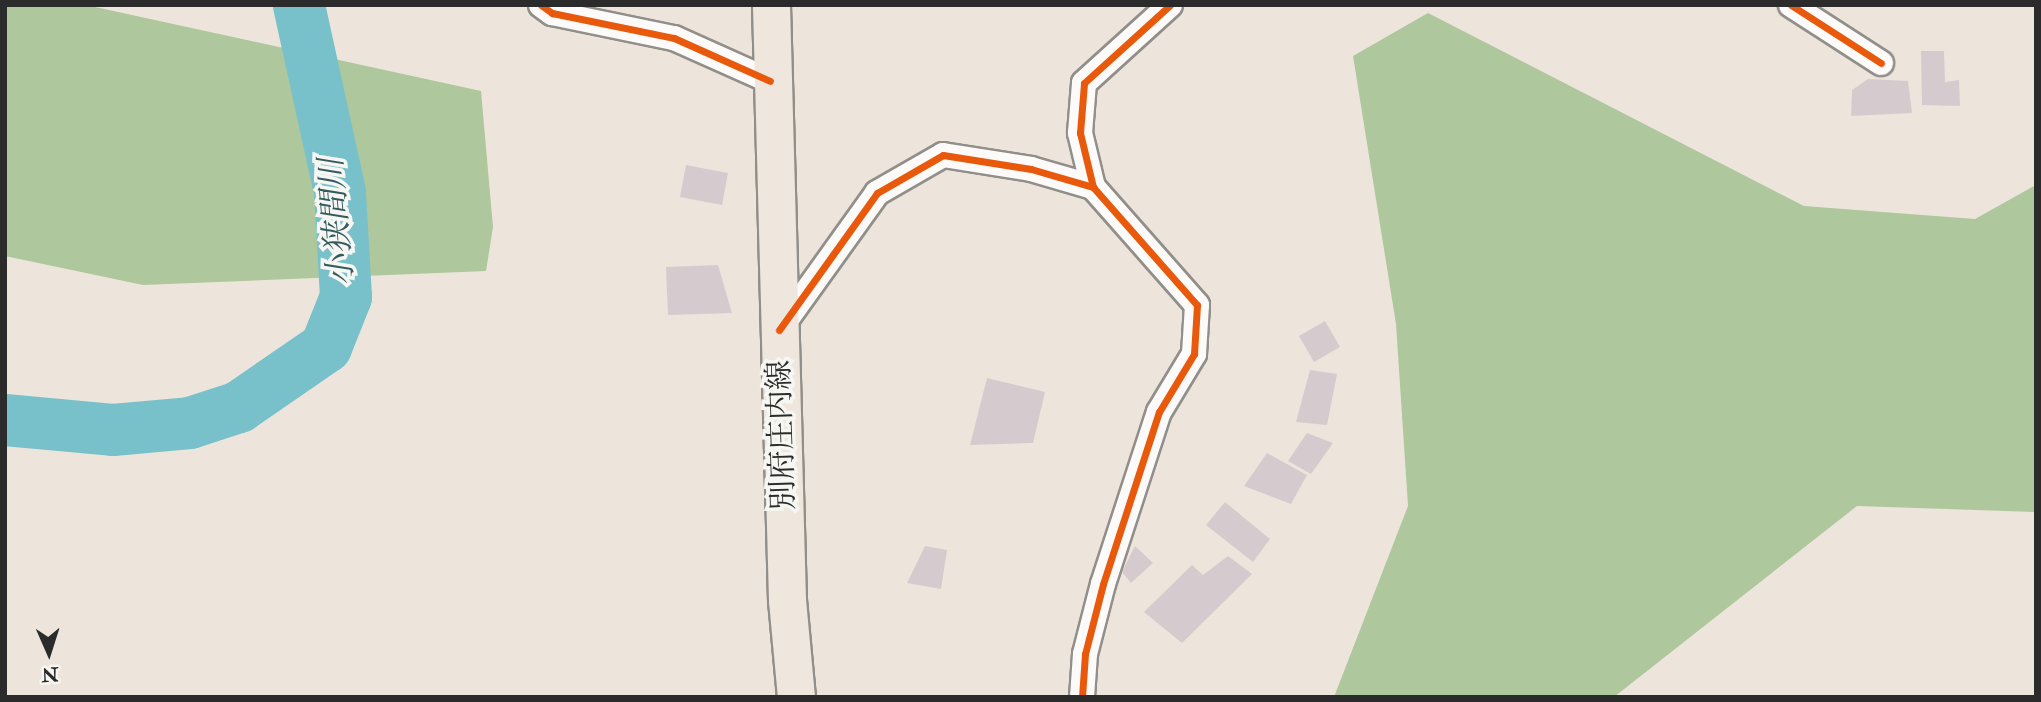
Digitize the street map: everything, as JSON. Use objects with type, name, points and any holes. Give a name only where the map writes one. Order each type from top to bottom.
[{"type":"main road","name":"別府庄内線","points":[[771,5],[770,81],[787,600],[796,697]]},
{"type":"street","points":[[541,5],[552,13],[674,38],[770,81]]},
{"type":"street","points":[[1082,697],[1085,654],[1103,584],[1159,412],[1194,354],[1197,305],[1093,187],[1080,133],[1084,83],[1170,5]]},
{"type":"street","points":[[1791,5],[1881,63]]},
{"type":"street","points":[[779,330],[877,193],[943,155],[1031,169],[1093,187]]},
{"type":"green space","points":[[5,5],[86,5],[481,91],[493,227],[486,271],[143,285],[5,256]]},
{"type":"green space","points":[[1428,13],[1804,206],[1975,219],[2036,185],[2036,512],[1857,506],[1614,697],[1334,697],[1408,506],[1396,324],[1353,56]]},
{"type":"building","points":[[1921,51],[1944,51],[1945,82],[1959,80],[1960,106],[1922,105]]},
{"type":"building","points":[[1868,79],[1908,81],[1912,113],[1851,116],[1852,90]]},
{"type":"building","points":[[686,165],[728,173],[722,205],[680,197]]},
{"type":"building","points":[[718,265],[732,313],[668,315],[666,267]]},
{"type":"building","points":[[1325,321],[1340,347],[1314,362],[1299,336]]},
{"type":"building","points":[[1310,370],[1337,374],[1327,425],[1296,422]]},
{"type":"building","points":[[987,378],[1045,392],[1033,443],[970,445]]},
{"type":"building","points":[[1307,433],[1333,443],[1311,474],[1288,461]]},
{"type":"building","points":[[1267,453],[1307,475],[1291,504],[1244,486]]},
{"type":"building","points":[[1225,502],[1270,539],[1253,562],[1206,525]]},
{"type":"building","points":[[925,546],[947,550],[941,589],[907,583]]},
{"type":"building","points":[[1135,546],[1153,563],[1131,583],[1122,572]]},
{"type":"building","points":[[1228,556],[1252,574],[1182,643],[1144,612],[1192,565],[1203,575]]},
{"type":"waterway","name":"小狭間川","points":[[5,420],[113,430],[190,423],[239,407],[326,347],[346,297],[340,192],[299,5]]},
{"type":"cycle path","points":[[541,5],[552,13],[674,38],[770,81]]},
{"type":"cycle path","points":[[1082,697],[1085,654],[1103,584],[1159,412],[1194,354],[1197,305],[1093,187],[1080,133],[1084,83],[1170,5]]},
{"type":"cycle path","points":[[1791,5],[1881,63]]},
{"type":"cycle path","points":[[779,330],[877,193],[943,155],[1031,169],[1093,187]]}]
